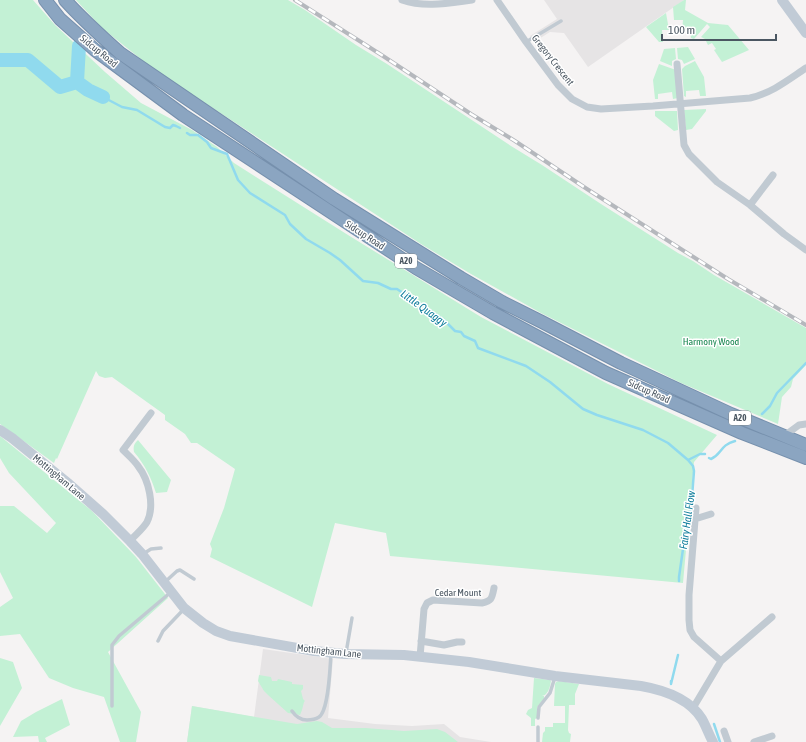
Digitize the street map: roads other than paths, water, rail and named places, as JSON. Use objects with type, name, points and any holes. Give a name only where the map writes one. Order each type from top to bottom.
[{"type":"highway","name":"Sidcup Road","points":[[45,0],[60,19],[95,50],[183,114],[416,268],[493,313],[606,373],[742,433],[806,458]]},
{"type":"highway","name":"Sidcup Road","points":[[65,0],[96,32],[120,53],[334,199],[461,278],[502,302],[621,363],[697,398],[806,445]]},
{"type":"street","points":[[402,0],[426,5],[472,0]]},
{"type":"street","name":"Gregory Crescent","points":[[497,0],[558,85],[568,96],[587,107],[601,109],[750,98],[759,96],[779,87],[806,68]]},
{"type":"street","points":[[782,0],[806,33]]},
{"type":"street","points":[[677,64],[684,146],[689,154],[717,182],[750,205],[784,234],[806,250]]},
{"type":"street","points":[[750,205],[773,175]]},
{"type":"street","points":[[130,540],[146,523],[149,515],[151,500],[149,487],[139,466],[123,450],[151,413]]},
{"type":"street","points":[[784,436],[799,425],[806,424]]},
{"type":"street","name":"Mottingham Lane","points":[[0,430],[69,484],[130,540],[185,608],[203,623],[216,631],[230,636],[314,651],[345,654],[404,655],[469,662],[555,676],[663,690],[693,708],[702,719],[713,742]]},
{"type":"street","points":[[696,508],[689,595],[690,630],[694,637],[721,661]]},
{"type":"street","points":[[695,519],[711,514]]},
{"type":"street","name":"Cedar Mount","points":[[420,657],[424,609],[426,603],[433,600],[482,603],[488,602],[492,598],[494,588]]},
{"type":"street","points":[[693,708],[721,661],[772,617]]},
{"type":"street","points":[[421,641],[444,645],[462,642]]},
{"type":"street","points":[[724,731],[728,741]]},
{"type":"street","points":[[754,742],[772,736]]},
{"type":"lane","points":[[526,42],[561,22]]},
{"type":"lane","points":[[142,554],[151,549],[161,548]]},
{"type":"lane","points":[[164,582],[178,570],[182,570],[194,579]]},
{"type":"lane","points":[[112,706],[112,645],[119,636],[171,592]]},
{"type":"lane","points":[[158,641],[163,631],[185,608]]},
{"type":"lane","points":[[345,654],[352,618]]},
{"type":"lane","points":[[292,711],[298,718],[303,720],[312,720],[321,716],[325,707],[329,684],[331,653]]},
{"type":"lane","points":[[538,718],[539,707],[550,693],[555,676]]},
{"type":"lane","points":[[538,727],[538,742]]},
{"type":"waterway","points":[[77,82],[79,46]]},
{"type":"waterway","points":[[0,60],[28,60],[60,87],[77,82]]},
{"type":"waterway","points":[[77,82],[88,90],[103,97]]},
{"type":"waterway","points":[[103,97],[122,107],[137,110],[165,127],[170,128],[173,125],[180,128]]},
{"type":"waterway","name":"Little Quaggy","points":[[187,133],[190,135],[198,135],[207,142],[211,148],[227,154],[238,180],[250,193],[285,215],[290,224],[306,239],[340,260],[363,281],[378,283],[391,289],[397,289],[444,320],[455,331],[461,332],[464,336],[475,341],[478,348],[526,366],[550,382],[583,409],[643,430],[668,443],[688,460],[700,454],[705,454]]},
{"type":"waterway","name":"Little Quaggy","points":[[762,414],[770,406],[777,393],[806,363]]},
{"type":"waterway","name":"Little Quaggy","points":[[709,458],[711,459],[715,457],[726,445],[735,441]]},
{"type":"waterway","name":"Fairy Hall Flow","points":[[679,581],[683,549],[691,510],[694,471],[693,466],[688,460]]},
{"type":"waterway","name":"Fairy Hall Flow","points":[[671,681],[671,684],[678,655]]},
{"type":"waterway","name":"Fairy Hall Flow","points":[[714,724],[720,742]]},
{"type":"railway","points":[[295,0],[728,279],[806,325]]},
{"type":"park label","name":"Harmony Wood","points":[[711,341]]}]
